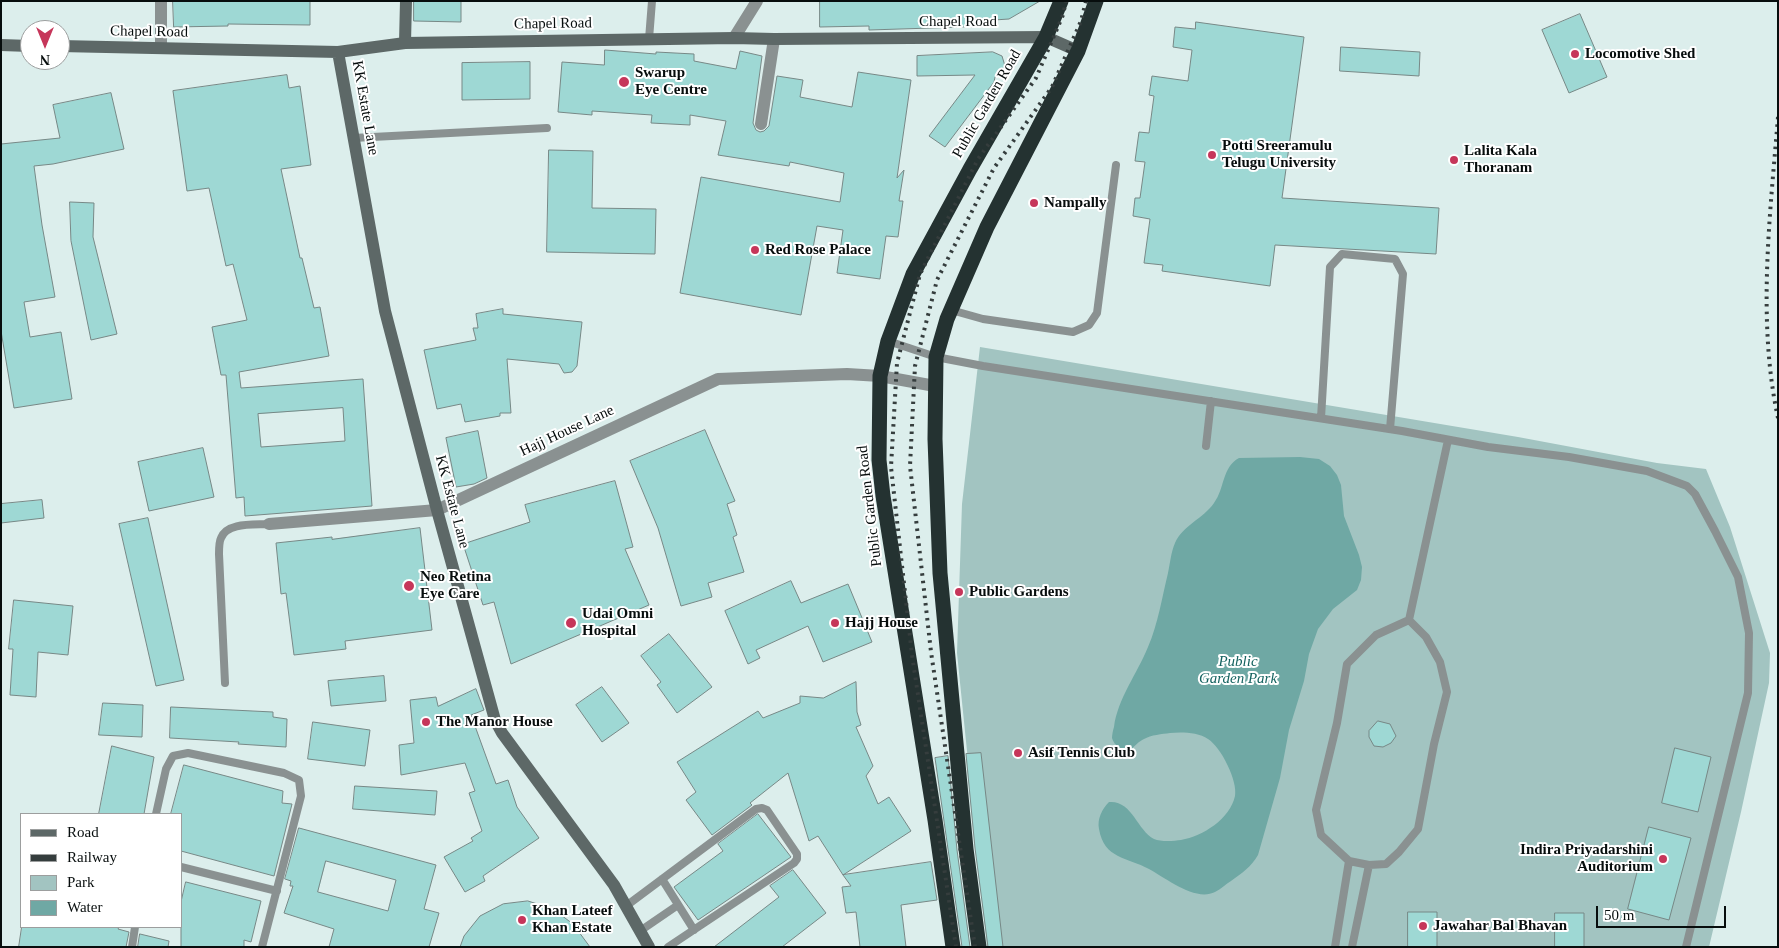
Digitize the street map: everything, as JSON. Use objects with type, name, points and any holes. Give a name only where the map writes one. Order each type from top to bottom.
[{"type":"highway","name":"Public Garden Road","points":[[954,947],[883,496],[879,460],[880,376],[888,341],[913,274],[970,169],[1046,37],[1061,1]]},
{"type":"highway","points":[[979,947],[966,850],[940,573],[935,439],[936,357],[951,310],[987,227],[1078,51],[1096,1]]},
{"type":"main road","points":[[405,43],[406,1]]},
{"type":"main road","name":"Chapel Road","points":[[70,46],[338,52],[405,43],[734,38],[1046,37]]},
{"type":"main road","points":[[1046,37],[1078,51]]},
{"type":"main road","points":[[1,45],[20,46]]},
{"type":"main road","name":"KK Estate Lane","points":[[338,52],[385,311],[495,720],[502,733],[614,885],[648,947]]},
{"type":"street","points":[[160,1],[160,48]]},
{"type":"street","points":[[734,38],[757,1]]},
{"type":"street","points":[[761,124],[774,39]]},
{"type":"street","name":"Hajj House Lane","points":[[269,524],[437,510],[718,379],[847,374],[880,376],[936,386]]},
{"type":"lane","points":[[649,39],[652,1]]},
{"type":"lane","points":[[353,138],[547,128]]},
{"type":"lane","points":[[951,310],[983,319],[1073,332],[1089,326],[1097,313],[1116,165]]},
{"type":"lane","points":[[1321,418],[1330,267],[1342,254],[1395,259],[1403,274],[1390,429]]},
{"type":"lane","points":[[888,341],[936,357],[983,366],[1390,429],[1488,447],[1569,456],[1647,471],[1687,486],[1695,494],[1703,508],[1738,577],[1750,633],[1748,693],[1686,947]]},
{"type":"lane","points":[[1206,446],[1211,401]]},
{"type":"lane","points":[[1409,620],[1448,440]]},
{"type":"lane","points":[[225,683],[219,554],[220,539],[226,530],[269,524]]},
{"type":"lane","points":[[1409,620],[1426,637],[1440,662],[1447,692],[1434,744],[1418,829],[1386,864],[1369,865],[1349,861],[1321,835],[1316,810],[1337,723],[1347,664],[1376,635],[1409,620]]},
{"type":"lane","points":[[156,813],[166,769],[173,756],[188,753],[284,773],[299,780],[301,796],[262,947]]},
{"type":"lane","points":[[626,906],[756,809],[768,810],[797,854],[797,859],[794,863],[668,947]]},
{"type":"lane","points":[[1335,947],[1349,861]]},
{"type":"lane","points":[[1352,947],[1369,865]]},
{"type":"lane","points":[[182,867],[277,891]]},
{"type":"lane","points":[[662,879],[694,930]]},
{"type":"lane","points":[[640,931],[678,905]]},
{"type":"lane","points":[[132,947],[135,928]]},
{"type":"green space","name":"Public Garden Park","points":[[980,347],[1518,437],[1657,463],[1706,469],[1730,527],[1770,653],[1769,683],[1709,947],[987,947],[957,653],[962,504]]},
{"type":"water","points":[[1300,457],[1319,459],[1330,466],[1337,475],[1341,485],[1344,516],[1362,567],[1361,580],[1357,590],[1333,609],[1318,629],[1309,654],[1304,681],[1289,730],[1280,778],[1258,855],[1246,870],[1215,892],[1199,894],[1181,888],[1149,869],[1111,852],[1102,839],[1099,829],[1099,818],[1109,802],[1117,803],[1129,810],[1148,835],[1154,839],[1164,841],[1178,840],[1198,835],[1222,819],[1228,812],[1235,796],[1231,773],[1213,743],[1204,737],[1194,734],[1170,733],[1157,735],[1142,740],[1129,751],[1121,749],[1112,738],[1116,716],[1151,638],[1160,610],[1172,550],[1183,531],[1214,503],[1229,467],[1239,458]]},
{"type":"building","points":[[173,1],[310,1],[310,25],[228,24],[228,26],[174,27]]},
{"type":"building","points":[[414,1],[461,1],[461,22],[414,21]]},
{"type":"building","points":[[820,1],[1040,1],[1009,19],[994,20],[994,26],[869,30],[869,26],[820,27]]},
{"type":"building","name":"Locomotive Shed","points":[[1580,14],[1607,77],[1569,93],[1542,30]]},
{"type":"building","name":"Potti Sreeramulu Telugu University","points":[[1196,22],[1304,37],[1282,198],[1439,208],[1436,254],[1275,245],[1270,286],[1162,271],[1163,265],[1144,263],[1150,219],[1133,216],[1135,198],[1140,198],[1145,162],[1135,161],[1139,132],[1149,133],[1154,96],[1149,95],[1152,76],[1188,81],[1192,50],[1173,47],[1175,27],[1195,29]]},
{"type":"building","points":[[1341,47],[1420,52],[1419,76],[1340,71]]},
{"type":"building","points":[[605,50],[656,54],[656,52],[694,54],[694,61],[736,69],[740,51],[762,56],[753,123],[756,130],[760,132],[769,126],[777,76],[803,80],[800,97],[852,107],[858,72],[911,80],[897,178],[904,170],[899,201],[903,201],[898,237],[886,236],[880,279],[837,273],[843,230],[817,226],[801,315],[680,293],[701,177],[840,202],[844,173],[790,162],[789,166],[718,155],[726,121],[690,115],[690,125],[651,123],[652,115],[592,111],[592,115],[558,112],[562,62],[604,65]]},
{"type":"building","points":[[993,52],[1002,56],[1005,66],[1003,71],[995,77],[994,82],[945,147],[929,136],[975,75],[917,76],[917,56]]},
{"type":"building","points":[[530,62],[530,99],[462,100],[462,63]]},
{"type":"building","points":[[287,75],[289,88],[300,86],[311,165],[281,169],[300,258],[302,258],[314,308],[320,307],[329,356],[239,372],[241,388],[363,379],[372,506],[245,516],[244,497],[236,498],[226,375],[221,375],[212,327],[247,320],[233,264],[226,266],[209,188],[187,191],[173,91]],"holes":[[[343,408],[345,441],[261,447],[258,414]]]},
{"type":"building","points":[[111,93],[124,149],[53,164],[34,166],[55,297],[24,302],[30,337],[61,332],[72,399],[14,408],[1,331],[1,144],[60,138],[53,105]]},
{"type":"building","points":[[549,150],[593,151],[592,208],[656,209],[655,254],[547,252]]},
{"type":"building","points":[[70,202],[94,203],[93,237],[117,334],[91,340],[71,241]]},
{"type":"building","points":[[503,309],[503,314],[582,322],[577,366],[572,372],[564,373],[559,364],[507,359],[511,413],[500,413],[500,416],[465,422],[461,404],[437,409],[424,350],[476,340],[473,328],[478,328],[476,314]]},
{"type":"building","points":[[705,430],[735,501],[727,504],[737,535],[733,537],[744,572],[708,583],[712,597],[681,606],[658,528],[630,461]]},
{"type":"building","points":[[478,431],[487,478],[474,484],[456,487],[446,438]]},
{"type":"building","points":[[203,448],[214,497],[149,511],[138,462]]},
{"type":"building","points":[[615,481],[633,547],[625,549],[649,605],[511,664],[494,602],[483,605],[463,544],[530,522],[525,505]]},
{"type":"building","points":[[42,500],[44,518],[1,523],[1,504]]},
{"type":"building","points":[[148,518],[184,680],[156,686],[119,524]]},
{"type":"building","points":[[420,528],[432,630],[345,641],[346,649],[294,655],[286,593],[281,594],[276,543],[332,537],[332,539]]},
{"type":"building","points":[[791,581],[801,603],[848,584],[872,642],[823,662],[808,626],[756,650],[760,658],[748,664],[725,611]]},
{"type":"building","points":[[14,600],[73,606],[68,655],[38,652],[36,697],[10,695],[13,649],[9,649]]},
{"type":"building","points":[[669,634],[712,687],[677,713],[657,685],[661,682],[641,656]]},
{"type":"building","points":[[384,676],[386,701],[331,706],[328,681]]},
{"type":"building","points":[[856,682],[857,712],[861,725],[856,727],[873,766],[866,776],[878,804],[889,797],[911,831],[843,875],[818,836],[809,841],[788,773],[750,803],[752,805],[712,835],[686,800],[696,792],[677,762],[758,711],[763,718],[800,703],[800,696],[823,698]]},
{"type":"building","points":[[602,687],[629,723],[602,742],[576,705]]},
{"type":"building","points":[[476,689],[484,710],[471,715],[496,784],[508,780],[517,807],[539,838],[483,876],[485,881],[465,892],[444,857],[473,841],[471,838],[482,831],[469,793],[475,791],[465,763],[401,775],[399,745],[414,743],[410,700],[436,697],[438,706]]},
{"type":"building","points":[[103,703],[143,705],[142,737],[99,735]]},
{"type":"building","points":[[171,707],[273,712],[273,717],[287,719],[286,747],[170,738]]},
{"type":"building","points":[[1378,721],[1390,724],[1396,736],[1391,743],[1383,747],[1374,746],[1369,737],[1369,731]]},
{"type":"building","points":[[313,722],[370,730],[365,766],[308,759]]},
{"type":"building","points":[[112,746],[154,757],[144,813],[99,813]]},
{"type":"building","points":[[1675,748],[1711,757],[1698,812],[1662,803]]},
{"type":"building","points":[[981,753],[1003,947],[988,947],[975,848],[966,754]]},
{"type":"building","points":[[948,756],[957,850],[970,947],[962,947],[935,758]]},
{"type":"building","points":[[184,765],[283,791],[282,803],[292,804],[274,876],[182,851],[182,813],[171,813]]},
{"type":"building","points":[[355,786],[437,791],[435,815],[353,809]]},
{"type":"building","points":[[758,814],[791,857],[698,920],[674,887],[723,851],[718,844]]},
{"type":"building","name":"Indira Priyadarshini Auditorium","points":[[1649,827],[1691,838],[1669,920],[1628,909]]},
{"type":"building","points":[[299,828],[436,865],[424,909],[439,913],[429,947],[329,947],[334,929],[284,913],[293,886],[290,886],[291,881],[285,879]],"holes":[[[326,861],[396,880],[388,911],[318,892]]]},
{"type":"building","points":[[931,862],[937,900],[901,905],[906,947],[860,947],[856,912],[846,913],[842,887],[851,886],[843,875]]},
{"type":"building","points":[[793,870],[826,913],[782,947],[714,947],[779,897],[770,886]]},
{"type":"building","points":[[186,882],[261,901],[251,942],[244,940],[244,947],[181,947],[182,898]]},
{"type":"building","name":"Khan Lateef Khan Estate","points":[[528,901],[553,909],[573,924],[590,947],[460,947],[464,936],[480,916],[503,904]]},
{"type":"building","points":[[1408,912],[1437,912],[1437,947],[1408,947]]},
{"type":"building","points":[[1555,913],[1584,913],[1584,947],[1555,947]]},
{"type":"building","points":[[22,928],[118,928],[129,932],[126,947],[19,947]]},
{"type":"building","points":[[140,934],[169,941],[168,947],[138,947]]},
{"type":"railway","points":[[956,947],[912,655],[891,467],[897,363],[920,274],[978,159],[1036,78],[1063,15],[1066,1]]},
{"type":"railway","points":[[975,947],[931,652],[910,466],[915,366],[937,280],[994,168],[1052,87],[1081,21],[1086,1]]},
{"type":"railway","points":[[1778,117],[1767,268],[1768,344],[1778,418]]},
{"type":"place","name":"Locomotive Shed","points":[[1575,54]]},
{"type":"place","name":"Swarup Eye Centre","points":[[624,82]]},
{"type":"place","name":"Potti Sreeramulu Telugu University","points":[[1212,155]]},
{"type":"place","name":"Lalita Kala Thoranam","points":[[1454,160]]},
{"type":"place","name":"Nampally","points":[[1034,203]]},
{"type":"place","name":"Red Rose Palace","points":[[755,250]]},
{"type":"place","name":"Neo Retina Eye Care","points":[[409,586]]},
{"type":"place","name":"Public Gardens","points":[[959,592]]},
{"type":"place","name":"Udai Omni Hospital","points":[[571,623]]},
{"type":"place","name":"Hajj House","points":[[835,623]]},
{"type":"place","name":"The Manor House","points":[[426,722]]},
{"type":"place","name":"Asif Tennis Club","points":[[1018,753]]},
{"type":"place","name":"Indira Priyadarshini Auditorium","points":[[1663,859]]},
{"type":"place","name":"Khan Lateef Khan Estate","points":[[522,920]]},
{"type":"place","name":"Jawahar Bal Bhavan","points":[[1423,926]]}]
